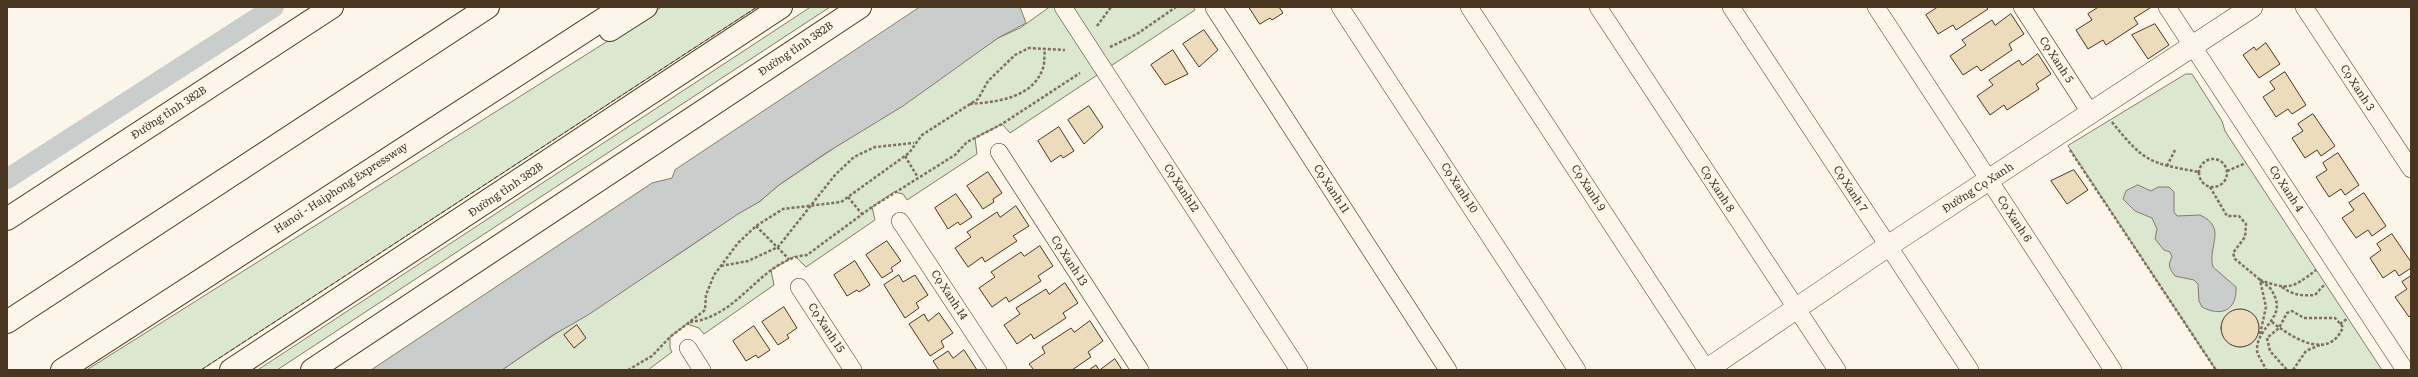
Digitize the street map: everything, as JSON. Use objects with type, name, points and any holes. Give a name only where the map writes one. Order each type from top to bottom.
[{"type":"main road","name":"Đường tỉnh 382B","points":[[7,219],[332,7]]},
{"type":"main road","points":[[7,318],[467,7]]},
{"type":"main road","points":[[7,322],[488,7]]},
{"type":"main road","name":"Hanoi - Haiphong Expressway","points":[[62,370],[622,7]]},
{"type":"main road","points":[[132,324],[646,7]]},
{"type":"main road","name":"Đường tỉnh 382B","points":[[231,370],[781,7]]},
{"type":"main road","name":"Đường tỉnh 382B","points":[[312,370],[860,7]]},
{"type":"street","name":"Cọ Xanh12","points":[[1063,7],[1299,370]]},
{"type":"street","name":"Cọ Xanh 10","points":[[1340,7],[1577,370]]},
{"type":"street","name":"Cọ Xanh 9","points":[[1469,7],[1707,370]]},
{"type":"street","name":"Cọ Xanh 8","points":[[1598,7],[1837,370]]},
{"type":"street","name":"Cọ Xanh 7","points":[[1731,7],[1970,370]]},
{"type":"street","name":"Cọ Xanh 6","points":[[1876,7],[2113,370]]},
{"type":"street","name":"Cọ Xanh 5","points":[[2022,7],[2091,114]]},
{"type":"street","name":"Cọ Xanh 4","points":[[2167,7],[2405,370]]},
{"type":"street","name":"Đường Cọ Xanh","points":[[1707,370],[1888,246],[1990,181],[2252,7]]},
{"type":"street","name":"Cọ Xanh 3","points":[[2304,7],[2411,169]]},
{"type":"street","name":"Cọ Xanh 11","points":[[1214,8],[1448,370]]},
{"type":"street","name":"Cọ Xanh 13","points":[[999,152],[1140,370]]},
{"type":"street","name":"Cọ Xanh 14","points":[[900,220],[998,370]]},
{"type":"street","name":"Cọ Xanh 15","points":[[799,287],[853,370]]},
{"type":"street","points":[[688,348],[702,370]]},
{"type":"path","points":[[1096,26],[1111,7]]},
{"type":"path","points":[[1110,47],[1137,34],[1176,7]]},
{"type":"path","points":[[628,370],[652,356],[670,337],[705,310],[706,295],[714,275],[738,243],[756,226],[783,209],[841,202],[909,153],[915,142],[922,135],[978,99],[988,81],[1015,55],[1029,48],[1065,50]]},
{"type":"path","points":[[968,105],[1009,99],[1027,89],[1044,67],[1045,49]]},
{"type":"path","points":[[690,322],[716,315],[762,280],[775,266],[789,259],[807,255],[862,214],[918,176],[955,155],[967,142],[1002,124],[1080,73]]},
{"type":"path","points":[[2110,120],[2139,154],[2167,166],[2199,172]]},
{"type":"path","points":[[722,266],[748,261],[778,247],[811,205],[854,157],[876,147],[915,142]]},
{"type":"path","points":[[2068,146],[2216,370]]},
{"type":"path","points":[[2167,166],[2175,150]]},
{"type":"path","points":[[905,156],[918,176]]},
{"type":"path","points":[[2210,187],[2222,184],[2226,177],[2227,171],[2220,160],[2211,159],[2203,164],[2199,172],[2201,181],[2210,187],[2227,216],[2239,216],[2246,224],[2245,237],[2233,252],[2234,259],[2260,280],[2274,294],[2278,309],[2272,322],[2258,338]]},
{"type":"path","points":[[2227,171],[2246,163]]},
{"type":"path","points":[[848,197],[862,214]]},
{"type":"path","points":[[756,226],[789,259]]},
{"type":"path","points":[[2282,287],[2299,283],[2316,270]]},
{"type":"path","points":[[2260,280],[2282,287],[2293,295],[2306,296],[2315,295],[2325,284]]},
{"type":"path","points":[[2260,280],[2266,307],[2264,324],[2258,338],[2257,352],[2266,370]]},
{"type":"path","points":[[2272,322],[2279,328],[2299,341],[2310,344],[2333,341],[2340,334],[2343,327],[2335,318],[2304,318],[2292,311],[2287,313],[2279,328],[2267,338],[2270,351],[2285,370]]},
{"type":"path","points":[[2340,324],[2348,318]]},
{"type":"path","points":[[2293,370],[2306,351],[2324,343]]},
{"type":"green space","points":[[662,7],[757,7],[201,370],[87,370]]},
{"type":"green space","points":[[811,7],[830,7],[277,370],[258,370]]},
{"type":"green space","points":[[1050,7],[1193,7],[1195,10],[1010,133],[1002,124],[975,138],[977,154],[907,200],[903,194],[894,192],[872,207],[875,220],[806,267],[795,256],[771,270],[774,285],[704,334],[699,328],[687,324],[670,337],[670,348],[672,352],[648,370],[502,370],[679,254],[738,213],[759,202],[779,185],[998,38],[1020,28]]},
{"type":"green space","points":[[2186,74],[2192,74],[2222,121],[2225,131],[2382,370],[2216,370],[2068,146]]},
{"type":"shaded area","points":[[920,7],[1020,7],[1026,23],[998,38],[903,106],[826,153],[779,185],[759,202],[738,214],[588,315],[553,335],[502,370],[371,370],[652,183],[672,178],[675,170]]},
{"type":"shaded area","points":[[2138,185],[2151,191],[2158,187],[2169,187],[2174,192],[2174,212],[2177,216],[2200,215],[2208,220],[2213,226],[2215,238],[2212,252],[2213,267],[2236,287],[2236,295],[2231,307],[2226,310],[2215,311],[2202,307],[2199,301],[2198,284],[2194,280],[2175,276],[2173,274],[2169,265],[2172,257],[2170,252],[2164,250],[2155,239],[2157,229],[2152,218],[2135,211],[2123,199],[2126,191]]},
{"type":"building","points":[[1249,7],[1279,7],[1283,13],[1272,20],[1270,18],[1260,24]]},
{"type":"building","points":[[1938,7],[1986,7],[1988,9],[1956,30],[1953,25],[1938,34],[1926,15]]},
{"type":"building","points":[[2099,7],[2150,8],[2134,18],[2138,24],[2106,45],[2103,40],[2088,49],[2076,30],[2092,20],[2088,14]]},
{"type":"building","points":[[2011,14],[2024,34],[2009,44],[2012,50],[1981,71],[1977,66],[1963,75],[1950,56],[1966,45],[1962,40],[1992,20],[1995,25]]},
{"type":"building","points":[[2155,24],[2169,45],[2148,59],[2132,35]]},
{"type":"building","points":[[1204,30],[1218,50],[1199,67],[1183,44]]},
{"type":"building","points":[[2266,43],[2280,64],[2259,78],[2243,55],[2254,47],[2256,50]]},
{"type":"building","points":[[1173,50],[1188,74],[1165,85],[1151,65]]},
{"type":"building","points":[[2038,54],[2051,74],[2036,84],[2039,89],[2007,110],[2004,105],[1990,115],[1977,96],[1993,85],[1989,80],[2019,60],[2022,65]]},
{"type":"building","points":[[2285,72],[2306,105],[2292,114],[2288,109],[2276,117],[2263,97],[2275,89],[2270,82]]},
{"type":"building","points":[[1089,106],[1103,127],[1084,144],[1068,120]]},
{"type":"building","points":[[2313,114],[2335,146],[2321,156],[2317,150],[2305,158],[2292,138],[2303,131],[2298,124]]},
{"type":"building","points":[[1059,127],[1074,151],[1063,158],[1061,155],[1051,162],[1038,141]]},
{"type":"building","points":[[2338,153],[2359,185],[2345,195],[2341,189],[2329,197],[2316,177],[2327,170],[2323,163]]},
{"type":"building","points":[[2074,170],[2088,190],[2067,204],[2051,181]]},
{"type":"building","points":[[988,172],[1002,193],[993,199],[994,202],[983,209],[967,186]]},
{"type":"building","points":[[2364,193],[2386,226],[2372,236],[2368,230],[2356,238],[2342,218],[2354,210],[2349,203]]},
{"type":"building","points":[[956,194],[972,217],[960,225],[958,222],[948,229],[935,208]]},
{"type":"building","points":[[1016,206],[1029,226],[1013,236],[1017,241],[985,262],[982,257],[968,267],[955,248],[971,237],[967,232],[997,212],[1000,217]]},
{"type":"building","points":[[2392,234],[2411,262],[2411,268],[2399,276],[2395,270],[2383,278],[2370,258],[2381,250],[2377,244]]},
{"type":"building","points":[[887,241],[901,261],[891,268],[893,271],[882,278],[866,255]]},
{"type":"building","points":[[1040,246],[1053,266],[1038,276],[1041,281],[1009,302],[1006,297],[992,307],[979,288],[995,277],[991,272],[1021,252],[1024,256]]},
{"type":"building","points":[[855,261],[870,285],[859,292],[857,290],[847,296],[834,275]]},
{"type":"building","points":[[899,275],[903,282],[915,275],[928,295],[916,303],[919,308],[905,318],[884,285]]},
{"type":"building","points":[[2411,276],[2411,315],[2409,317],[2395,297],[2407,289],[2402,282]]},
{"type":"building","points":[[1065,283],[1078,303],[1063,313],[1066,318],[1034,339],[1031,334],[1017,344],[1004,325],[1020,314],[1016,308],[1046,289],[1049,294]]},
{"type":"building","points":[[784,307],[797,328],[787,335],[789,338],[778,345],[762,322]]},
{"type":"building","points":[[2240,309],[2250,312],[2256,318],[2259,328],[2256,338],[2250,344],[2240,347],[2230,344],[2224,338],[2221,328],[2224,318],[2230,312]]},
{"type":"building","points":[[939,313],[953,333],[941,341],[944,347],[930,356],[909,324],[924,314],[928,321]]},
{"type":"building","points":[[1090,321],[1103,341],[1088,352],[1091,357],[1072,370],[1034,370],[1029,364],[1045,353],[1042,347],[1071,328],[1074,332]]},
{"type":"building","points":[[577,325],[586,338],[574,348],[564,335]]},
{"type":"building","points":[[754,326],[770,350],[758,358],[756,355],[746,361],[733,341]]},
{"type":"building","points":[[964,350],[977,370],[939,370],[933,361],[948,351],[953,358]]},
{"type":"building","points":[[1115,359],[1122,370],[1099,370]]},
{"type":"building","points":[[1096,365],[1099,370],[1089,370]]},
{"type":"waterway","points":[[7,179],[274,7]]},
{"type":"fence","points":[[201,370],[757,7]]}]
